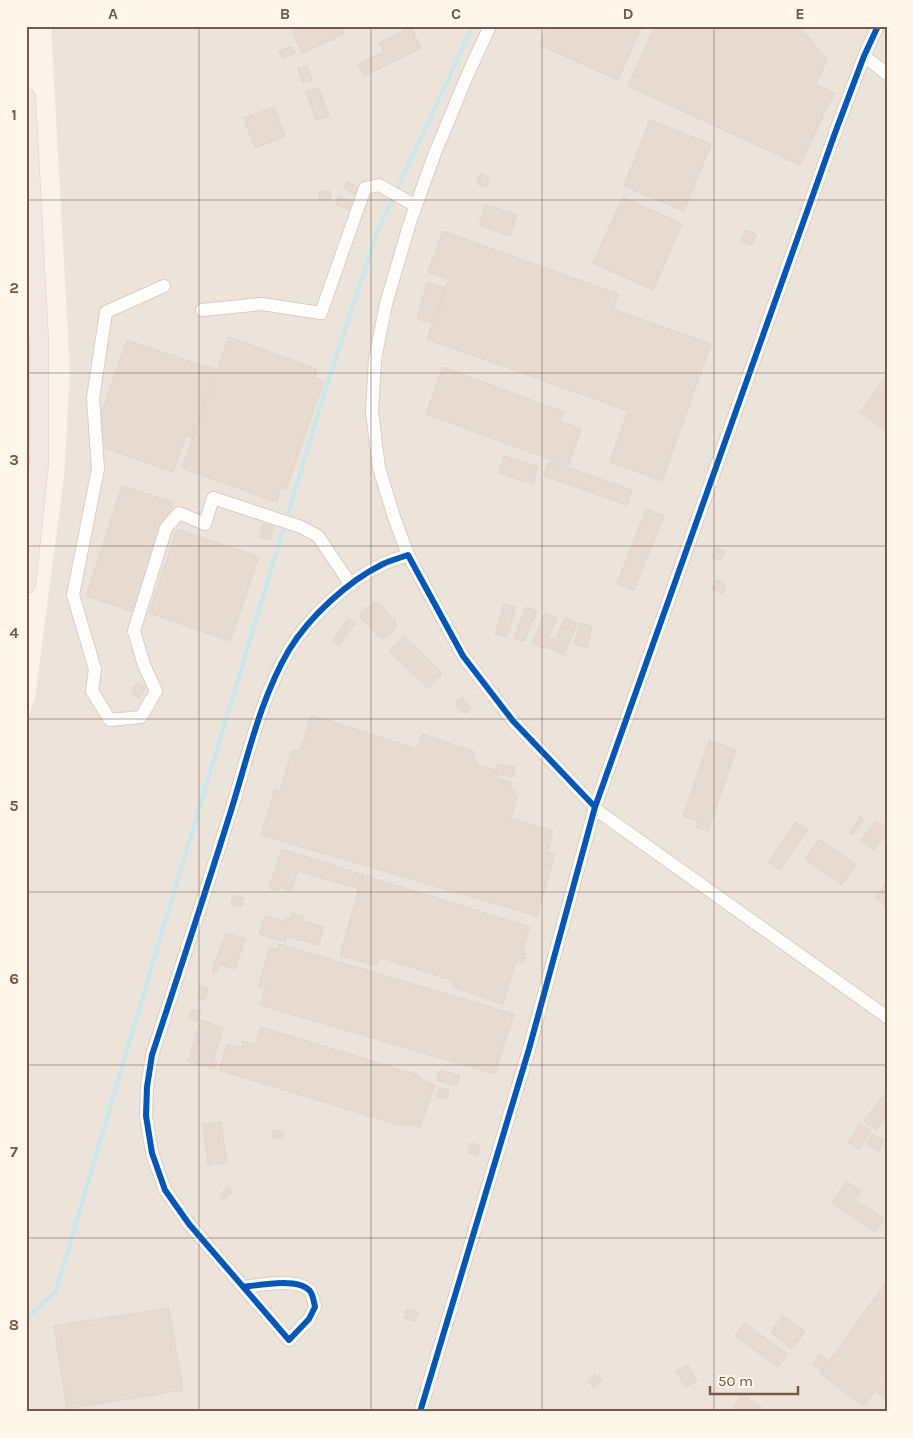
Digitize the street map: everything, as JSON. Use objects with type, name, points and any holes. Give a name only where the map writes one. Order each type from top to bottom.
[{"type":"highway","points":[[26,98],[39,351],[39,463],[26,584]]},
{"type":"street","points":[[490,26],[435,153],[416,206],[386,304],[375,360],[372,412],[379,468],[408,555],[463,656],[513,722],[595,808],[887,1016]]},
{"type":"street","points":[[420,1412],[529,1050],[595,808],[831,142],[864,56],[878,26]]},
{"type":"street","points":[[864,56],[887,74]]},
{"type":"street","points":[[202,310],[262,304],[321,314],[365,188],[378,186],[416,206]]},
{"type":"street","points":[[164,286],[106,312],[93,398],[98,469],[73,595],[95,669],[92,691],[96,698],[110,720],[141,717],[156,691],[144,665],[134,631],[166,528],[179,513],[204,524],[212,498],[301,527],[318,536],[351,585]]},
{"type":"street","points":[[242,1287],[279,1283],[298,1284],[310,1292],[315,1307],[309,1320],[289,1340],[242,1287],[189,1224],[165,1190],[152,1153],[146,1116],[146,1087],[152,1055],[230,815],[255,730],[273,680],[290,649],[308,625],[332,601],[357,579],[384,564],[408,555]]},
{"type":"shaded area","points":[[51,26],[887,26],[887,1412],[26,1412],[26,726],[35,698],[64,477],[70,372]]},
{"type":"building","points":[[290,26],[341,26],[344,34],[302,53]]},
{"type":"building","points":[[548,26],[642,26],[618,80],[540,45]]},
{"type":"building","points":[[655,26],[799,26],[827,60],[816,84],[834,93],[800,165],[628,86]]},
{"type":"building","points":[[411,27],[421,48],[364,76],[358,64],[384,52],[379,43]]},
{"type":"building","points":[[292,46],[295,53],[282,58],[279,51]]},
{"type":"building","points":[[307,66],[312,80],[303,83],[298,69]]},
{"type":"building","points":[[319,88],[329,116],[316,120],[306,92]]},
{"type":"building","points":[[274,107],[285,136],[255,148],[244,118]]},
{"type":"building","points":[[650,120],[711,144],[684,211],[624,186]]},
{"type":"building","points":[[480,174],[489,177],[486,187],[477,184]]},
{"type":"building","points":[[347,182],[358,187],[355,194],[344,188]]},
{"type":"building","points":[[329,190],[331,198],[320,200],[319,192]]},
{"type":"building","points":[[339,196],[353,202],[350,210],[336,204]]},
{"type":"building","points":[[623,197],[682,224],[653,290],[593,263]]},
{"type":"building","points":[[486,205],[517,215],[510,236],[479,225]]},
{"type":"building","points":[[745,230],[756,234],[752,245],[741,241]]},
{"type":"building","points":[[443,231],[618,294],[613,309],[711,344],[662,481],[610,462],[628,411],[427,339],[449,279],[428,272]]},
{"type":"building","points":[[427,283],[445,288],[436,324],[417,319]]},
{"type":"building","points":[[229,337],[317,369],[315,378],[324,381],[286,489],[281,487],[276,502],[182,468]]},
{"type":"building","points":[[127,340],[217,369],[193,438],[186,435],[173,472],[91,443]]},
{"type":"building","points":[[443,367],[564,412],[560,421],[581,429],[568,466],[426,414]]},
{"type":"building","points":[[887,375],[887,431],[860,412]]},
{"type":"building","points":[[504,456],[538,467],[533,484],[499,473]]},
{"type":"building","points":[[549,461],[632,490],[627,505],[544,476]]},
{"type":"building","points":[[122,486],[173,502],[137,613],[86,596]]},
{"type":"building","points":[[646,509],[664,516],[634,590],[617,584]]},
{"type":"building","points":[[263,524],[274,527],[270,540],[259,537]]},
{"type":"building","points":[[177,529],[259,557],[230,641],[149,613]]},
{"type":"building","points":[[716,547],[725,551],[721,560],[712,557]]},
{"type":"building","points":[[716,580],[726,585],[722,594],[712,589]]},
{"type":"building","points":[[376,602],[395,621],[396,625],[395,629],[385,638],[378,636],[360,615],[361,612]]},
{"type":"building","points":[[504,604],[516,607],[507,637],[495,634]]},
{"type":"building","points":[[526,607],[537,611],[524,642],[514,638]]},
{"type":"building","points":[[545,613],[557,618],[544,648],[532,643]]},
{"type":"building","points":[[348,618],[355,623],[339,646],[332,642]]},
{"type":"building","points":[[565,618],[577,623],[569,644],[556,638]]},
{"type":"building","points":[[580,623],[592,627],[587,648],[574,644]]},
{"type":"building","points":[[404,636],[442,673],[428,689],[389,651]]},
{"type":"building","points":[[551,638],[568,646],[564,655],[547,647]]},
{"type":"building","points":[[137,683],[145,687],[140,698],[131,694]]},
{"type":"building","points":[[462,697],[471,708],[464,714],[455,703]]},
{"type":"building","points":[[311,715],[417,749],[422,734],[475,752],[472,760],[477,762],[477,765],[497,771],[496,778],[511,782],[510,790],[514,790],[513,794],[517,795],[511,818],[553,831],[547,853],[555,854],[537,916],[261,835],[275,789],[280,791],[292,750],[300,752]]},
{"type":"building","points":[[709,740],[736,750],[708,831],[696,827],[699,821],[683,816]]},
{"type":"building","points":[[497,764],[515,767],[513,777],[495,774]]},
{"type":"building","points":[[861,816],[864,819],[853,835],[850,832]]},
{"type":"building","points":[[876,821],[887,829],[887,833],[874,850],[861,840]]},
{"type":"building","points":[[796,822],[808,830],[780,870],[768,862]]},
{"type":"building","points":[[819,839],[856,865],[842,885],[805,859]]},
{"type":"building","points":[[282,849],[363,875],[359,889],[298,871],[291,891],[280,887],[279,891],[269,888]]},
{"type":"building","points":[[363,875],[530,927],[522,953],[526,954],[523,963],[516,961],[503,1004],[453,987],[454,981],[379,957],[377,966],[340,955]]},
{"type":"building","points":[[887,882],[887,906],[875,898]]},
{"type":"building","points":[[234,895],[244,898],[241,907],[231,904]]},
{"type":"building","points":[[292,913],[304,917],[303,921],[324,927],[318,945],[287,936],[285,942],[259,934],[265,916],[283,921],[291,918]]},
{"type":"building","points":[[226,933],[245,939],[235,969],[219,964],[216,972],[212,971]]},
{"type":"building","points":[[279,944],[514,1014],[495,1074],[260,1005],[265,989],[258,987],[270,947],[277,949]]},
{"type":"building","points":[[200,986],[208,988],[205,1000],[197,998]]},
{"type":"building","points":[[192,1009],[201,1012],[198,1021],[189,1019]]},
{"type":"building","points":[[201,1020],[223,1028],[213,1060],[217,1061],[215,1069],[188,1061]]},
{"type":"building","points":[[261,1027],[418,1075],[423,1081],[435,1085],[420,1127],[407,1124],[402,1126],[219,1070],[227,1044],[241,1048],[244,1041],[255,1045]]},
{"type":"building","points":[[440,1070],[460,1076],[456,1086],[437,1080]]},
{"type":"building","points":[[439,1088],[449,1090],[447,1099],[437,1097]]},
{"type":"building","points":[[887,1091],[887,1117],[876,1130],[864,1121]]},
{"type":"building","points":[[221,1122],[227,1163],[208,1165],[203,1124]]},
{"type":"building","points":[[860,1124],[871,1131],[859,1149],[848,1142]]},
{"type":"building","points":[[274,1130],[284,1132],[283,1139],[272,1138]]},
{"type":"building","points":[[872,1134],[884,1140],[879,1151],[867,1145]]},
{"type":"building","points":[[471,1143],[480,1145],[478,1155],[468,1153]]},
{"type":"building","points":[[846,1181],[861,1191],[855,1200],[884,1219],[875,1232],[832,1203]]},
{"type":"building","points":[[229,1186],[233,1191],[224,1200],[219,1195]]},
{"type":"building","points":[[887,1281],[887,1374],[864,1406],[820,1374]]},
{"type":"building","points":[[169,1308],[183,1390],[67,1409],[54,1326]]},
{"type":"building","points":[[407,1309],[418,1312],[415,1321],[404,1318]]},
{"type":"building","points":[[783,1315],[805,1332],[792,1349],[771,1332]]},
{"type":"building","points":[[744,1323],[788,1354],[778,1367],[735,1336]]},
{"type":"building","points":[[820,1354],[829,1361],[822,1371],[812,1364]]},
{"type":"building","points":[[688,1365],[697,1381],[685,1387],[676,1371]]},
{"type":"building","points":[[595,1374],[602,1381],[594,1388],[587,1381]]},
{"type":"building","points":[[887,1378],[887,1400],[876,1392]]},
{"type":"building","points":[[742,1394],[768,1412],[730,1412]]},
{"type":"waterway","points":[[26,1319],[56,1291],[325,391],[378,230],[473,26]]},
{"type":"cycle path","points":[[420,1412],[529,1049],[595,807],[835,133],[864,56],[878,26]]},
{"type":"cycle path","points":[[243,1287],[250,1286],[278,1283],[297,1284],[310,1291],[315,1307],[309,1319],[289,1340],[189,1224],[165,1190],[152,1153],[146,1116],[147,1087],[152,1055],[220,847],[254,732],[279,670],[297,638],[330,601],[356,580],[383,564],[408,555],[463,656],[513,721],[595,807]]}]
